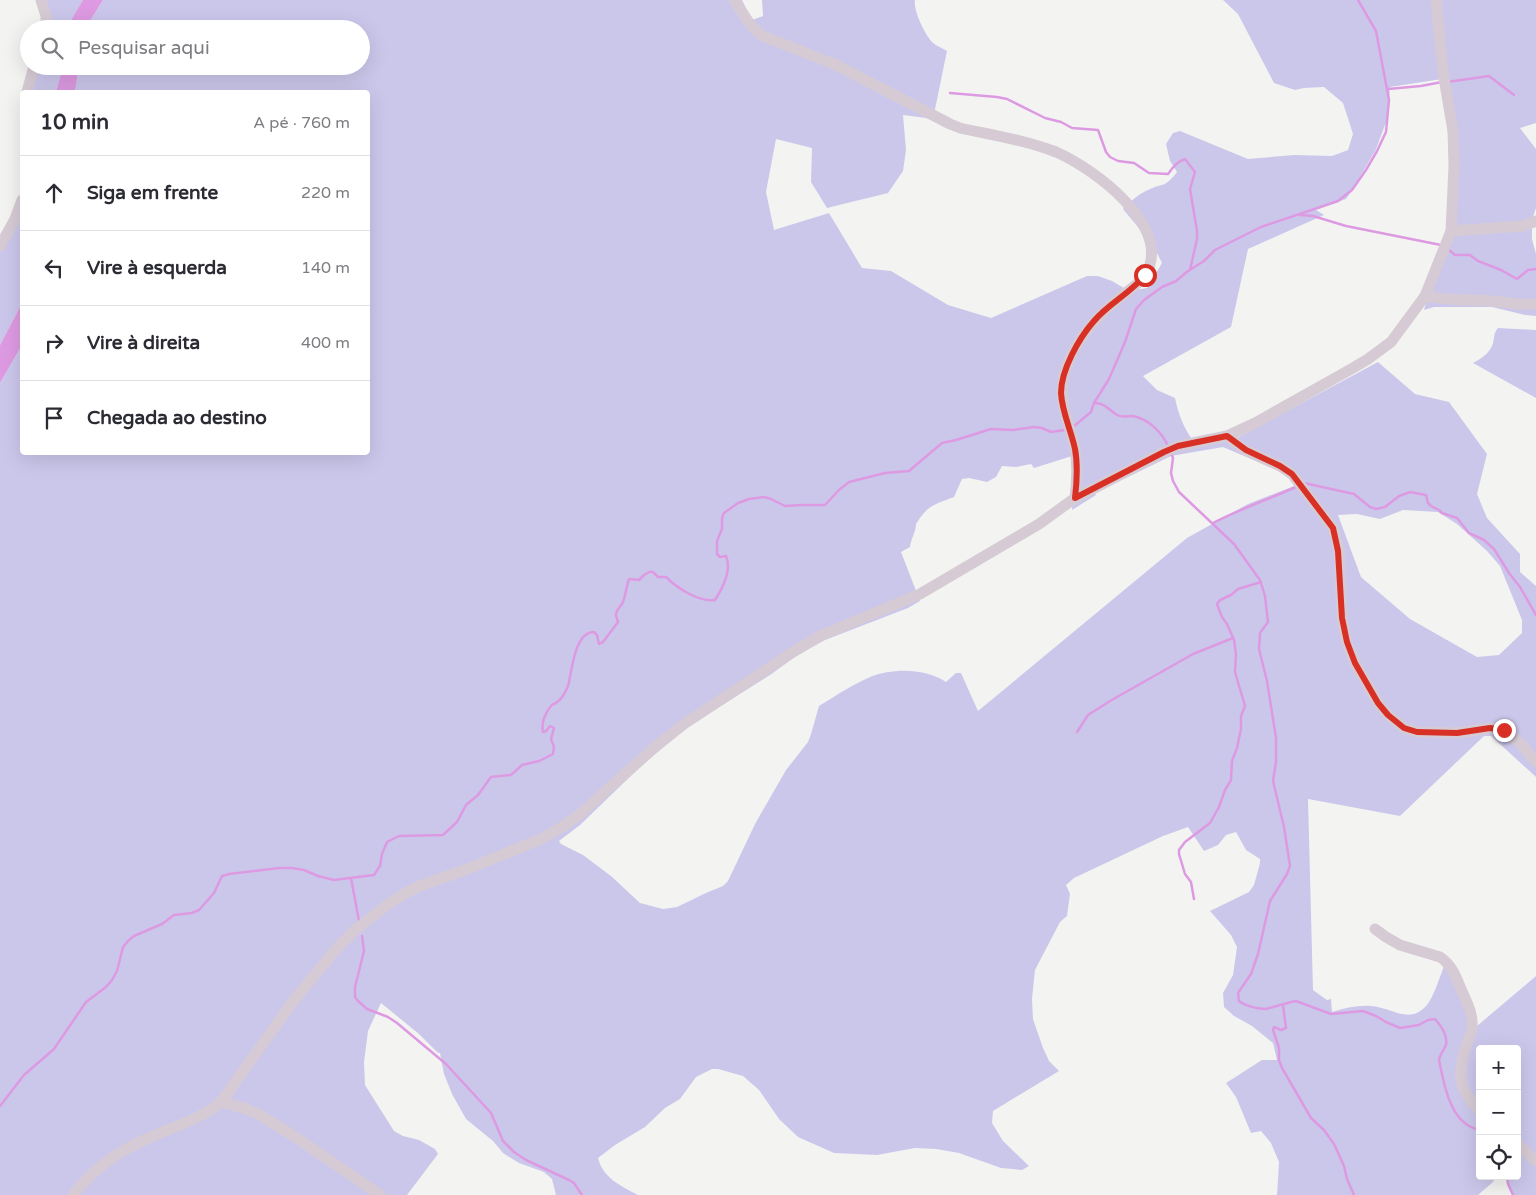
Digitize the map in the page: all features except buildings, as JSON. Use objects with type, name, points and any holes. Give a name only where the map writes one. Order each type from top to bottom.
[{"type":"street","points":[[42,0],[46,20]]},
{"type":"street","points":[[734,0],[756,31],[772,41],[834,64],[960,128],[1029,143],[1056,152],[1076,163],[1112,189],[1139,218],[1146,229],[1152,248],[1152,258],[1148,269],[1140,282],[1094,320],[1070,360],[1062,382],[1062,401],[1075,449],[1077,464],[1075,498]]},
{"type":"street","points":[[74,1195],[91,1175],[124,1150],[188,1122],[211,1110],[221,1102],[294,1000],[338,947],[355,930],[404,894],[422,885],[541,839],[562,827],[579,815],[643,757],[684,724],[806,643],[843,625],[920,594],[1039,524],[1075,498],[1178,446],[1227,436],[1285,407],[1361,364],[1381,350],[1398,334],[1425,296],[1451,231],[1454,142],[1443,72],[1436,0]]},
{"type":"street","points":[[28,90],[32,75]]},
{"type":"street","points":[[0,246],[15,219],[20,205]]},
{"type":"street","points":[[1451,231],[1523,226],[1536,221]]},
{"type":"street","points":[[1425,296],[1447,300],[1493,300],[1516,304],[1536,304]]},
{"type":"street","points":[[1227,436],[1246,450],[1280,466],[1292,474],[1333,528],[1338,551],[1342,618],[1347,642],[1355,663],[1378,703],[1388,715],[1404,728],[1417,732],[1457,733],[1490,728],[1504,730],[1521,744],[1536,762]]},
{"type":"street","points":[[1375,929],[1400,946],[1440,957],[1453,970],[1472,1018],[1472,1030],[1462,1058],[1461,1083],[1467,1096],[1476,1106]]},
{"type":"street","points":[[221,1102],[258,1114],[297,1138],[380,1195]]},
{"type":"street","points":[[1521,1147],[1536,1161]]},
{"type":"shaded area","points":[[38,0],[83,0],[73,20],[42,20]]},
{"type":"shaded area","points":[[83,0],[103,0],[91,20],[72,19]]},
{"type":"shaded area","points":[[103,0],[742,0],[752,20],[763,16],[762,0],[915,0],[920,22],[930,39],[934,44],[947,51],[933,119],[903,115],[906,150],[903,171],[888,193],[827,208],[811,182],[812,148],[776,139],[766,192],[774,230],[829,213],[862,268],[891,271],[948,305],[991,318],[1087,276],[1098,276],[1112,281],[1129,291],[1147,288],[1162,263],[1153,245],[1123,209],[1141,194],[1166,183],[1177,172],[1170,161],[1166,144],[1173,133],[1180,131],[1248,159],[1294,155],[1332,156],[1348,150],[1353,134],[1343,103],[1324,87],[1295,90],[1274,83],[1238,14],[1223,0],[1536,0],[1536,123],[1520,128],[1536,149],[1536,208],[1532,220],[1532,239],[1536,254],[1536,316],[1492,307],[1434,307],[1424,310],[1455,198],[1442,79],[1390,87],[1388,117],[1376,149],[1346,199],[1316,210],[1324,215],[1248,249],[1231,327],[1143,376],[1157,390],[1175,398],[1183,424],[1197,446],[1231,441],[1378,362],[1415,394],[1449,402],[1487,454],[1477,494],[1487,518],[1520,554],[1520,572],[1536,586],[1536,777],[1491,736],[1484,736],[1400,816],[1308,799],[1313,990],[1327,1000],[1331,999],[1332,1012],[1366,1006],[1378,1007],[1400,1014],[1413,1014],[1429,1003],[1445,963],[1477,1026],[1536,976],[1536,1195],[1513,1195],[1507,1180],[1521,1180],[1521,1045],[1476,1045],[1476,1180],[1494,1180],[1478,1195],[1277,1195],[1279,1162],[1271,1143],[1261,1131],[1251,1133],[1236,1097],[1226,1083],[1262,1060],[1277,1060],[1273,1043],[1224,1007],[1223,993],[1233,975],[1237,947],[1231,935],[1210,911],[1249,892],[1254,885],[1260,859],[1246,850],[1236,832],[1226,835],[1218,845],[1204,851],[1188,827],[1163,836],[1074,878],[1066,885],[1070,894],[1067,916],[1060,922],[1035,970],[1032,999],[1033,1019],[1043,1048],[1049,1061],[1059,1071],[993,1111],[992,1123],[1003,1141],[1029,1166],[1022,1170],[1001,1168],[959,1153],[936,1149],[915,1148],[877,1155],[834,1153],[798,1137],[779,1119],[759,1090],[743,1076],[712,1069],[696,1077],[680,1099],[665,1108],[645,1127],[598,1158],[600,1165],[608,1176],[619,1185],[638,1195],[556,1195],[552,1179],[544,1172],[519,1163],[503,1153],[493,1141],[466,1119],[452,1094],[444,1074],[440,1053],[381,1003],[368,1031],[364,1062],[365,1085],[394,1131],[403,1136],[419,1140],[435,1149],[438,1154],[407,1195],[0,1195],[0,383],[20,348],[20,455],[370,455],[370,90],[75,90],[78,75],[370,75],[370,20],[91,20]],"holes":[[[1223,447],[1281,472],[1292,481],[1294,486],[1248,504],[1187,538],[978,711],[961,673],[956,673],[946,682],[928,674],[909,671],[889,672],[870,677],[819,706],[808,742],[786,770],[755,824],[728,881],[723,886],[677,907],[663,909],[640,903],[611,876],[583,855],[561,844],[559,841],[580,825],[640,767],[686,728],[770,675],[799,654],[825,640],[908,608],[920,601],[901,552],[910,547],[916,524],[924,513],[936,504],[954,497],[962,479],[969,478],[987,482],[996,477],[1002,466],[1016,467],[1031,464],[1034,468],[1072,456],[1072,510],[1096,495],[1093,490],[1128,477],[1171,456]],[[1403,510],[1438,512],[1457,524],[1487,551],[1500,566],[1522,620],[1522,633],[1499,655],[1477,657],[1410,619],[1361,577],[1338,515],[1357,514],[1380,519]]]},
{"type":"shaded area","points":[[31,75],[61,75],[57,90],[27,90]]},
{"type":"shaded area","points":[[61,75],[78,75],[75,90],[57,90]]},
{"type":"shaded area","points":[[20,202],[20,307],[0,345],[0,249]]},
{"type":"shaded area","points":[[20,307],[20,348],[0,383],[0,345]]},
{"type":"shaded area","points":[[1498,328],[1536,330],[1536,398],[1473,363],[1488,352]]},
{"type":"waterway","points":[[1073,427],[1091,412],[1094,403],[1109,379],[1125,342],[1136,309],[1144,300],[1162,287],[1176,281],[1204,261],[1215,250],[1261,227],[1338,201],[1352,190],[1366,170],[1386,132],[1389,100],[1376,31],[1358,0]]},
{"type":"waterway","points":[[1447,82],[1489,76],[1514,95]]},
{"type":"waterway","points":[[1388,89],[1442,82]]},
{"type":"waterway","points":[[950,93],[1007,99],[1045,118],[1061,122],[1072,128],[1098,130],[1106,152],[1110,157],[1118,161],[1134,163],[1149,173],[1168,174],[1175,165],[1185,159],[1195,172],[1190,189],[1197,239],[1190,270]]},
{"type":"waterway","points":[[1300,215],[1313,216],[1346,226],[1441,245]]},
{"type":"waterway","points":[[1448,249],[1455,255],[1470,255],[1478,261],[1517,279],[1528,270],[1536,269]]},
{"type":"waterway","points":[[1094,403],[1104,405],[1119,416],[1133,416],[1144,420],[1158,431],[1168,446]]},
{"type":"waterway","points":[[0,1106],[24,1075],[54,1049],[86,1002],[112,980],[117,971],[123,947],[129,940],[162,924],[174,915],[192,913],[199,910],[214,893],[222,876],[279,868],[304,870],[334,880],[374,875],[380,866],[387,842],[399,836],[443,835],[457,822],[466,805],[478,795],[491,777],[511,775],[522,765],[539,761],[553,754],[554,747],[551,739],[554,728],[550,726],[543,732],[543,722],[549,709],[561,699],[568,686],[575,654],[582,638],[594,632],[597,635],[599,644],[603,642],[618,622],[616,613],[622,604],[629,579],[639,580],[649,572],[653,572],[658,577],[666,577],[676,586],[696,597],[715,600],[724,584],[728,567],[726,556],[720,557],[717,554],[717,541],[722,529],[722,518],[724,513],[738,503],[764,497],[785,506],[825,505],[849,482],[885,473],[909,471],[942,443],[991,429],[1013,430],[1034,427],[1051,432],[1065,430]]},
{"type":"waterway","points":[[1171,453],[1173,458],[1171,473],[1179,492],[1234,544],[1260,580],[1265,596],[1268,622],[1260,633],[1259,649],[1267,681],[1276,738],[1276,762],[1273,781],[1284,827],[1290,866],[1270,901],[1258,954],[1251,974],[1238,993],[1239,1001],[1248,1006],[1263,1009],[1296,1001],[1331,1014],[1363,1011],[1400,1028],[1419,1025],[1428,1020],[1435,1019],[1442,1028],[1446,1038],[1446,1045],[1439,1060],[1450,1102],[1462,1120],[1470,1127],[1476,1129]]},
{"type":"waterway","points":[[1304,483],[1354,494],[1370,507],[1376,509],[1385,507],[1399,496],[1410,492],[1426,495],[1431,506],[1442,513],[1457,518],[1469,533],[1484,540],[1494,549],[1520,587],[1536,615]]},
{"type":"waterway","points":[[1213,523],[1296,487]]},
{"type":"waterway","points":[[1194,899],[1191,882],[1185,874],[1179,850],[1185,842],[1210,823],[1219,807],[1231,780],[1232,761],[1237,748],[1241,729],[1241,716],[1245,706],[1235,672],[1236,654],[1234,640],[1217,604],[1220,600],[1238,589],[1261,582]]},
{"type":"waterway","points":[[1077,732],[1088,715],[1110,701],[1193,654],[1233,638]]},
{"type":"waterway","points":[[351,878],[359,921]]},
{"type":"waterway","points":[[362,936],[364,951],[355,987],[355,997],[358,1001],[367,1009],[388,1017],[397,1023],[446,1064],[491,1113],[503,1141],[514,1152],[526,1160],[574,1183],[582,1195]]},
{"type":"waterway","points":[[1283,1005],[1286,1028],[1281,1030],[1274,1027],[1273,1030],[1279,1048],[1279,1060],[1311,1118],[1324,1130],[1334,1144],[1354,1195]]},
{"type":"waterway","points":[[1508,1180],[1513,1195]]},
{"type":"route","points":[[1145,275],[1140,282],[1094,320],[1079,343],[1064,373],[1061,391],[1075,449],[1077,470],[1075,498],[1152,457],[1178,446],[1227,436],[1246,450],[1280,466],[1292,474],[1330,522],[1336,535],[1342,618],[1350,653],[1378,703],[1388,715],[1404,728],[1417,732],[1457,733],[1490,728],[1504,730]]}]
